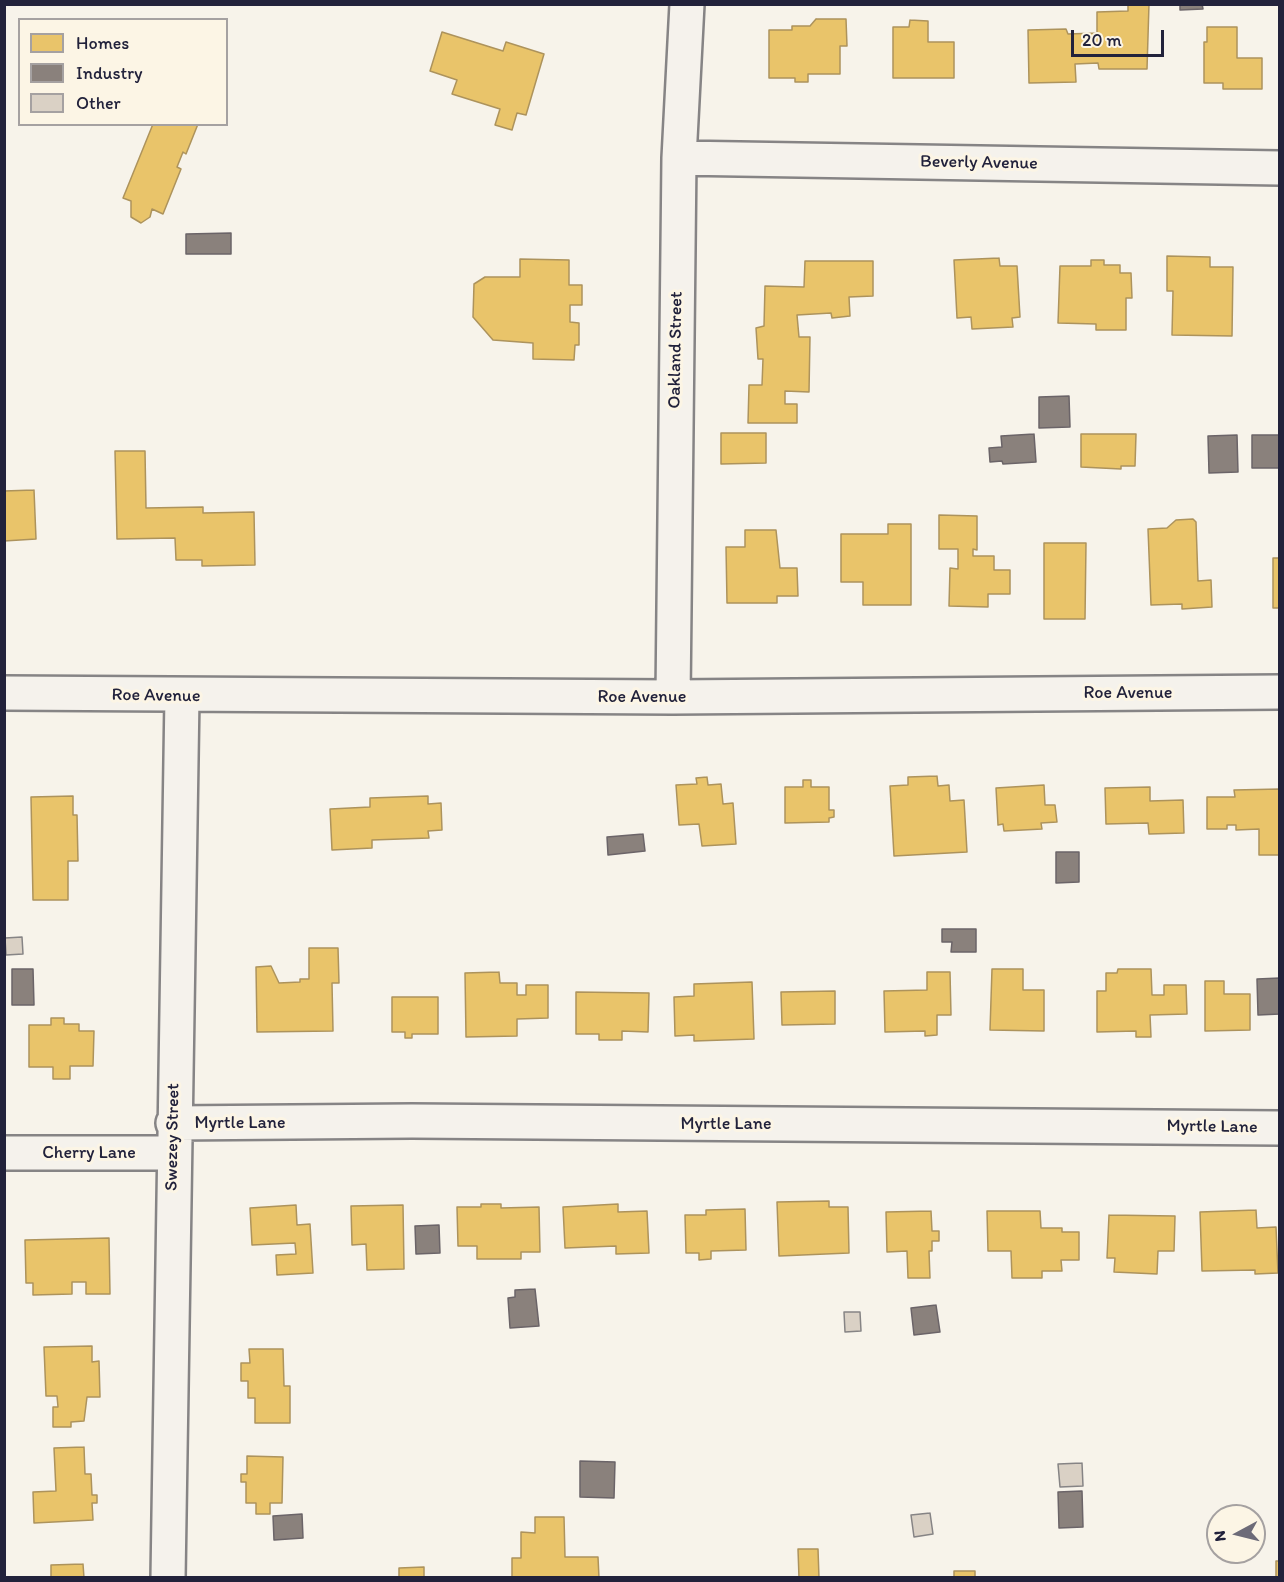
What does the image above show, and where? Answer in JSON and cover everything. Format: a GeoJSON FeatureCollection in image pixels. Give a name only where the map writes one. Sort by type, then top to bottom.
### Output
{"type":"FeatureCollection","features":[{"type":"Feature","properties":{"kind":"street","name":"Oakland Street"},"geometry":{"type":"LineString","coordinates":[[673,697],[679,158],[687,4]]}},
{"type":"Feature","properties":{"kind":"street","name":"Beverly Avenue"},"geometry":{"type":"LineString","coordinates":[[679,158],[1280,168]]}},
{"type":"Feature","properties":{"kind":"street","name":"Roe Avenue"},"geometry":{"type":"LineString","coordinates":[[4,693],[182,696],[673,697],[1280,692]]}},
{"type":"Feature","properties":{"kind":"street","name":"Swezey Street"},"geometry":{"type":"LineString","coordinates":[[168,1578],[173,1138],[182,696]]}},
{"type":"Feature","properties":{"kind":"street","name":"Myrtle Lane"},"geometry":{"type":"LineString","coordinates":[[173,1138],[423,1121],[1280,1128]]}},
{"type":"Feature","properties":{"kind":"street","name":"Cherry Lane"},"geometry":{"type":"LineString","coordinates":[[4,1153],[173,1138]]}},
{"type":"Feature","properties":{"kind":"building: Homes"},"geometry":{"type":"Polygon","coordinates":[[[1128,4],[1149,4],[1147,69],[1099,69],[1098,63],[1075,64],[1076,82],[1029,83],[1028,30],[1066,29],[1068,34],[1097,33],[1097,12],[1128,11],[1128,4]]]}},
{"type":"Feature","properties":{"kind":"building: Homes"},"geometry":{"type":"Polygon","coordinates":[[[816,19],[846,19],[847,46],[840,46],[840,74],[808,74],[808,82],[795,82],[795,78],[769,78],[769,30],[792,30],[792,26],[810,26],[816,19]]]}},
{"type":"Feature","properties":{"kind":"building: Homes"},"geometry":{"type":"Polygon","coordinates":[[[910,20],[928,21],[928,42],[954,42],[954,78],[893,78],[893,27],[909,27],[910,20]]]}},
{"type":"Feature","properties":{"kind":"building: Homes"},"geometry":{"type":"Polygon","coordinates":[[[1207,27],[1237,27],[1237,58],[1262,58],[1262,89],[1223,89],[1223,83],[1204,83],[1204,42],[1207,42],[1207,27]]]}},
{"type":"Feature","properties":{"kind":"building: Homes"},"geometry":{"type":"Polygon","coordinates":[[[442,32],[503,51],[506,42],[544,54],[526,115],[517,113],[512,130],[495,125],[500,109],[452,94],[457,80],[430,71],[442,32]]]}},
{"type":"Feature","properties":{"kind":"building: Homes"},"geometry":{"type":"Polygon","coordinates":[[[152,126],[197,126],[186,154],[183,152],[177,167],[181,169],[163,214],[152,209],[150,217],[141,223],[131,217],[131,201],[123,198],[152,126]]]}},
{"type":"Feature","properties":{"kind":"building: Homes"},"geometry":{"type":"Polygon","coordinates":[[[1167,256],[1210,257],[1210,267],[1233,267],[1232,336],[1172,335],[1173,291],[1167,291],[1167,256]]]}},
{"type":"Feature","properties":{"kind":"building: Homes"},"geometry":{"type":"Polygon","coordinates":[[[999,258],[1000,266],[1017,266],[1020,317],[1012,318],[1013,327],[972,329],[971,317],[957,318],[954,260],[999,258]]]}},
{"type":"Feature","properties":{"kind":"building: Homes"},"geometry":{"type":"Polygon","coordinates":[[[520,259],[569,260],[569,285],[582,285],[582,305],[570,305],[570,322],[579,323],[579,345],[575,345],[574,360],[533,359],[533,343],[493,340],[473,317],[474,284],[485,277],[520,277],[520,259]]]}},
{"type":"Feature","properties":{"kind":"building: Homes"},"geometry":{"type":"Polygon","coordinates":[[[1091,260],[1104,260],[1104,265],[1120,265],[1120,273],[1131,273],[1132,298],[1126,298],[1126,330],[1096,330],[1096,324],[1058,323],[1060,266],[1091,266],[1091,260]]]}},
{"type":"Feature","properties":{"kind":"building: Homes"},"geometry":{"type":"Polygon","coordinates":[[[805,261],[873,261],[873,296],[849,297],[850,316],[832,318],[831,313],[797,315],[799,337],[810,337],[809,392],[785,391],[785,404],[797,404],[797,423],[748,423],[749,385],[762,385],[763,359],[758,359],[756,328],[764,326],[765,286],[804,287],[805,261]]]}},
{"type":"Feature","properties":{"kind":"building: Homes"},"geometry":{"type":"Polygon","coordinates":[[[721,433],[766,433],[766,463],[721,464],[721,433]]]}},
{"type":"Feature","properties":{"kind":"building: Homes"},"geometry":{"type":"Polygon","coordinates":[[[1081,434],[1136,434],[1135,466],[1121,466],[1121,469],[1081,467],[1081,434]]]}},
{"type":"Feature","properties":{"kind":"building: Homes"},"geometry":{"type":"Polygon","coordinates":[[[115,451],[145,451],[146,508],[203,507],[203,513],[254,512],[255,565],[202,566],[202,560],[176,560],[175,538],[117,539],[115,451]]]}},
{"type":"Feature","properties":{"kind":"building: Homes"},"geometry":{"type":"Polygon","coordinates":[[[34,490],[36,539],[4,541],[4,491],[34,490]]]}},
{"type":"Feature","properties":{"kind":"building: Homes"},"geometry":{"type":"Polygon","coordinates":[[[939,515],[977,516],[977,550],[973,549],[973,556],[994,556],[994,570],[1010,570],[1010,594],[988,594],[988,607],[949,606],[950,568],[958,569],[958,549],[939,549],[939,515]]]}},
{"type":"Feature","properties":{"kind":"building: Homes"},"geometry":{"type":"Polygon","coordinates":[[[1193,519],[1196,522],[1198,581],[1211,580],[1212,607],[1182,609],[1182,604],[1151,605],[1148,529],[1167,528],[1176,520],[1193,519]]]}},
{"type":"Feature","properties":{"kind":"building: Homes"},"geometry":{"type":"Polygon","coordinates":[[[888,524],[911,524],[911,605],[863,605],[863,582],[841,582],[841,534],[888,534],[888,524]]]}},
{"type":"Feature","properties":{"kind":"building: Homes"},"geometry":{"type":"Polygon","coordinates":[[[745,530],[776,530],[780,568],[797,568],[798,596],[777,596],[777,603],[727,603],[726,547],[745,547],[745,530]]]}},
{"type":"Feature","properties":{"kind":"building: Homes"},"geometry":{"type":"Polygon","coordinates":[[[1044,543],[1086,543],[1085,619],[1044,619],[1044,543]]]}},
{"type":"Feature","properties":{"kind":"building: Homes"},"geometry":{"type":"Polygon","coordinates":[[[1273,558],[1280,558],[1280,608],[1273,608],[1273,558]]]}},
{"type":"Feature","properties":{"kind":"building: Homes"},"geometry":{"type":"Polygon","coordinates":[[[937,776],[938,786],[949,785],[950,801],[964,800],[967,852],[894,856],[890,786],[908,785],[908,777],[937,776]]]}},
{"type":"Feature","properties":{"kind":"building: Homes"},"geometry":{"type":"Polygon","coordinates":[[[707,777],[708,785],[721,784],[723,804],[733,803],[736,844],[702,846],[699,824],[679,825],[676,785],[697,784],[696,778],[707,777]]]}},
{"type":"Feature","properties":{"kind":"building: Homes"},"geometry":{"type":"Polygon","coordinates":[[[803,780],[811,780],[811,787],[829,787],[829,810],[834,810],[834,817],[829,818],[829,822],[785,823],[785,787],[803,787],[803,780]]]}},
{"type":"Feature","properties":{"kind":"building: Homes"},"geometry":{"type":"Polygon","coordinates":[[[1044,785],[1045,805],[1055,805],[1057,822],[1041,823],[1042,829],[1004,831],[1003,824],[998,825],[996,788],[1044,785]]]}},
{"type":"Feature","properties":{"kind":"building: Homes"},"geometry":{"type":"Polygon","coordinates":[[[1150,787],[1150,801],[1183,800],[1184,833],[1149,834],[1148,823],[1106,824],[1105,788],[1150,787]]]}},
{"type":"Feature","properties":{"kind":"building: Homes"},"geometry":{"type":"Polygon","coordinates":[[[1280,789],[1280,855],[1259,855],[1259,829],[1236,830],[1236,825],[1227,825],[1227,829],[1207,829],[1207,797],[1235,797],[1234,790],[1280,789]]]}},
{"type":"Feature","properties":{"kind":"building: Homes"},"geometry":{"type":"Polygon","coordinates":[[[73,796],[73,815],[77,815],[78,861],[68,861],[68,900],[33,900],[31,797],[73,796]]]}},
{"type":"Feature","properties":{"kind":"building: Homes"},"geometry":{"type":"Polygon","coordinates":[[[428,796],[428,804],[441,803],[442,830],[428,831],[429,838],[372,840],[372,848],[332,850],[330,809],[370,807],[370,798],[428,796]]]}},
{"type":"Feature","properties":{"kind":"building: Homes"},"geometry":{"type":"Polygon","coordinates":[[[309,948],[338,948],[339,983],[332,983],[333,1031],[257,1032],[256,967],[271,966],[279,983],[309,979],[309,948]]]}},
{"type":"Feature","properties":{"kind":"building: Homes"},"geometry":{"type":"Polygon","coordinates":[[[992,969],[1023,969],[1023,990],[1044,990],[1044,1031],[990,1030],[992,969]]]}},
{"type":"Feature","properties":{"kind":"building: Homes"},"geometry":{"type":"Polygon","coordinates":[[[1118,969],[1151,969],[1152,995],[1164,995],[1164,985],[1186,985],[1187,1014],[1150,1015],[1151,1037],[1136,1037],[1136,1031],[1097,1032],[1097,991],[1106,991],[1106,973],[1117,973],[1118,969]]]}},
{"type":"Feature","properties":{"kind":"building: Homes"},"geometry":{"type":"Polygon","coordinates":[[[499,972],[500,983],[517,983],[517,995],[526,995],[526,985],[548,985],[548,1018],[517,1019],[517,1036],[466,1037],[465,973],[499,972]]]}},
{"type":"Feature","properties":{"kind":"building: Homes"},"geometry":{"type":"Polygon","coordinates":[[[927,972],[950,972],[951,1015],[937,1015],[937,1035],[925,1036],[925,1031],[885,1032],[884,991],[927,990],[927,972]]]}},
{"type":"Feature","properties":{"kind":"building: Homes"},"geometry":{"type":"Polygon","coordinates":[[[1205,981],[1224,981],[1224,994],[1250,994],[1250,1030],[1205,1031],[1205,981]]]}},
{"type":"Feature","properties":{"kind":"building: Homes"},"geometry":{"type":"Polygon","coordinates":[[[752,982],[754,1039],[694,1041],[694,1035],[675,1036],[674,997],[694,996],[694,984],[752,982]]]}},
{"type":"Feature","properties":{"kind":"building: Homes"},"geometry":{"type":"Polygon","coordinates":[[[835,991],[835,1024],[782,1025],[781,992],[835,991]]]}},
{"type":"Feature","properties":{"kind":"building: Homes"},"geometry":{"type":"Polygon","coordinates":[[[576,992],[649,993],[648,1032],[622,1031],[622,1040],[599,1040],[599,1034],[576,1034],[576,992]]]}},
{"type":"Feature","properties":{"kind":"building: Homes"},"geometry":{"type":"Polygon","coordinates":[[[392,997],[438,997],[438,1034],[412,1034],[412,1038],[405,1038],[405,1032],[392,1032],[392,997]]]}},
{"type":"Feature","properties":{"kind":"building: Homes"},"geometry":{"type":"Polygon","coordinates":[[[51,1018],[64,1018],[64,1024],[79,1024],[79,1031],[94,1031],[93,1066],[70,1066],[70,1079],[53,1079],[53,1067],[29,1067],[29,1025],[51,1025],[51,1018]]]}},
{"type":"Feature","properties":{"kind":"building: Homes"},"geometry":{"type":"Polygon","coordinates":[[[829,1201],[829,1207],[848,1207],[849,1253],[779,1256],[777,1202],[829,1201]]]}},
{"type":"Feature","properties":{"kind":"building: Homes"},"geometry":{"type":"Polygon","coordinates":[[[481,1204],[501,1204],[501,1208],[539,1207],[540,1252],[521,1252],[521,1259],[477,1259],[477,1246],[458,1246],[457,1207],[481,1207],[481,1204]]]}},
{"type":"Feature","properties":{"kind":"building: Homes"},"geometry":{"type":"Polygon","coordinates":[[[618,1204],[618,1212],[647,1211],[649,1253],[616,1254],[616,1246],[565,1248],[563,1207],[618,1204]]]}},
{"type":"Feature","properties":{"kind":"building: Homes"},"geometry":{"type":"Polygon","coordinates":[[[296,1205],[297,1225],[310,1224],[313,1273],[277,1275],[276,1255],[296,1254],[295,1243],[252,1245],[250,1208],[296,1205]]]}},
{"type":"Feature","properties":{"kind":"building: Homes"},"geometry":{"type":"Polygon","coordinates":[[[403,1205],[404,1269],[367,1270],[366,1244],[352,1245],[351,1206],[403,1205]]]}},
{"type":"Feature","properties":{"kind":"building: Homes"},"geometry":{"type":"Polygon","coordinates":[[[745,1209],[746,1250],[711,1251],[711,1259],[699,1260],[699,1253],[686,1253],[685,1215],[706,1215],[706,1210],[745,1209]]]}},
{"type":"Feature","properties":{"kind":"building: Homes"},"geometry":{"type":"Polygon","coordinates":[[[1256,1210],[1257,1228],[1276,1227],[1278,1273],[1255,1274],[1255,1270],[1202,1271],[1200,1212],[1256,1210]]]}},
{"type":"Feature","properties":{"kind":"building: Homes"},"geometry":{"type":"Polygon","coordinates":[[[931,1211],[932,1231],[939,1231],[939,1241],[932,1241],[932,1251],[929,1251],[930,1278],[908,1278],[907,1251],[887,1252],[886,1212],[931,1211]]]}},
{"type":"Feature","properties":{"kind":"building: Homes"},"geometry":{"type":"Polygon","coordinates":[[[987,1211],[1040,1211],[1041,1228],[1062,1228],[1062,1232],[1079,1232],[1079,1260],[1061,1260],[1062,1271],[1042,1271],[1042,1278],[1012,1278],[1011,1251],[988,1251],[987,1211]]]}},
{"type":"Feature","properties":{"kind":"building: Homes"},"geometry":{"type":"Polygon","coordinates":[[[1109,1215],[1175,1216],[1174,1251],[1158,1251],[1157,1274],[1114,1272],[1115,1258],[1107,1258],[1109,1215]]]}},
{"type":"Feature","properties":{"kind":"building: Homes"},"geometry":{"type":"Polygon","coordinates":[[[109,1238],[110,1294],[86,1294],[86,1282],[72,1282],[72,1294],[33,1295],[33,1283],[26,1283],[25,1240],[109,1238]]]}},
{"type":"Feature","properties":{"kind":"building: Homes"},"geometry":{"type":"Polygon","coordinates":[[[92,1346],[92,1362],[99,1361],[100,1397],[87,1397],[84,1421],[71,1422],[71,1427],[53,1427],[53,1407],[58,1407],[57,1396],[46,1396],[44,1347],[92,1346]]]}},
{"type":"Feature","properties":{"kind":"building: Homes"},"geometry":{"type":"Polygon","coordinates":[[[249,1349],[283,1349],[284,1386],[290,1386],[290,1423],[255,1423],[255,1398],[248,1398],[248,1381],[241,1381],[241,1363],[250,1363],[249,1349]]]}},
{"type":"Feature","properties":{"kind":"building: Homes"},"geometry":{"type":"Polygon","coordinates":[[[84,1447],[85,1474],[91,1474],[92,1495],[97,1495],[97,1503],[92,1503],[93,1520],[34,1523],[33,1492],[56,1491],[54,1448],[84,1447]]]}},
{"type":"Feature","properties":{"kind":"building: Homes"},"geometry":{"type":"Polygon","coordinates":[[[247,1456],[283,1457],[282,1503],[270,1503],[270,1514],[256,1514],[256,1503],[246,1503],[246,1482],[241,1482],[241,1474],[247,1474],[247,1456]]]}},
{"type":"Feature","properties":{"kind":"building: Homes"},"geometry":{"type":"Polygon","coordinates":[[[535,1517],[564,1517],[565,1557],[598,1557],[599,1578],[512,1578],[512,1558],[521,1558],[521,1532],[535,1533],[535,1517]]]}},
{"type":"Feature","properties":{"kind":"building: Homes"},"geometry":{"type":"Polygon","coordinates":[[[798,1549],[818,1549],[819,1578],[799,1578],[798,1549]]]}},
{"type":"Feature","properties":{"kind":"building: Homes"},"geometry":{"type":"Polygon","coordinates":[[[1276,1561],[1280,1561],[1280,1578],[1276,1578],[1276,1561]]]}},
{"type":"Feature","properties":{"kind":"building: Homes"},"geometry":{"type":"Polygon","coordinates":[[[83,1564],[84,1578],[51,1578],[51,1565],[83,1564]]]}},
{"type":"Feature","properties":{"kind":"building: Homes"},"geometry":{"type":"Polygon","coordinates":[[[424,1567],[424,1578],[399,1578],[399,1568],[424,1567]]]}},
{"type":"Feature","properties":{"kind":"building: Homes"},"geometry":{"type":"Polygon","coordinates":[[[954,1571],[975,1571],[975,1578],[954,1578],[954,1571]]]}},
{"type":"Feature","properties":{"kind":"building: Industry"},"geometry":{"type":"Polygon","coordinates":[[[1180,4],[1202,4],[1203,9],[1180,10],[1180,4]]]}},
{"type":"Feature","properties":{"kind":"building: Industry"},"geometry":{"type":"Polygon","coordinates":[[[231,233],[231,254],[186,254],[186,234],[231,233]]]}},
{"type":"Feature","properties":{"kind":"building: Industry"},"geometry":{"type":"Polygon","coordinates":[[[1069,396],[1070,427],[1039,428],[1039,397],[1069,396]]]}},
{"type":"Feature","properties":{"kind":"building: Industry"},"geometry":{"type":"Polygon","coordinates":[[[1034,434],[1036,462],[1003,464],[1002,461],[990,462],[989,448],[1002,447],[1001,436],[1034,434]]]}},
{"type":"Feature","properties":{"kind":"building: Industry"},"geometry":{"type":"Polygon","coordinates":[[[1237,435],[1238,472],[1209,473],[1208,436],[1237,435]]]}},
{"type":"Feature","properties":{"kind":"building: Industry"},"geometry":{"type":"Polygon","coordinates":[[[1252,435],[1280,435],[1280,468],[1252,468],[1252,435]]]}},
{"type":"Feature","properties":{"kind":"building: Industry"},"geometry":{"type":"Polygon","coordinates":[[[643,834],[645,851],[608,855],[607,837],[643,834]]]}},
{"type":"Feature","properties":{"kind":"building: Industry"},"geometry":{"type":"Polygon","coordinates":[[[1056,852],[1079,852],[1079,882],[1056,883],[1056,852]]]}},
{"type":"Feature","properties":{"kind":"building: Industry"},"geometry":{"type":"Polygon","coordinates":[[[942,929],[976,929],[976,952],[951,952],[952,942],[942,942],[942,929]]]}},
{"type":"Feature","properties":{"kind":"building: Industry"},"geometry":{"type":"Polygon","coordinates":[[[12,969],[33,969],[34,1005],[12,1005],[12,969]]]}},
{"type":"Feature","properties":{"kind":"building: Industry"},"geometry":{"type":"Polygon","coordinates":[[[1280,978],[1280,1014],[1258,1015],[1257,979],[1280,978]]]}},
{"type":"Feature","properties":{"kind":"building: Industry"},"geometry":{"type":"Polygon","coordinates":[[[439,1225],[440,1253],[416,1254],[415,1226],[439,1225]]]}},
{"type":"Feature","properties":{"kind":"building: Industry"},"geometry":{"type":"Polygon","coordinates":[[[535,1289],[539,1326],[510,1328],[508,1298],[515,1297],[515,1290],[535,1289]]]}},
{"type":"Feature","properties":{"kind":"building: Industry"},"geometry":{"type":"Polygon","coordinates":[[[936,1305],[940,1332],[914,1335],[911,1308],[936,1305]]]}},
{"type":"Feature","properties":{"kind":"building: Industry"},"geometry":{"type":"Polygon","coordinates":[[[580,1461],[615,1462],[614,1498],[580,1497],[580,1461]]]}},
{"type":"Feature","properties":{"kind":"building: Industry"},"geometry":{"type":"Polygon","coordinates":[[[1082,1491],[1083,1527],[1059,1528],[1058,1492],[1082,1491]]]}},
{"type":"Feature","properties":{"kind":"building: Industry"},"geometry":{"type":"Polygon","coordinates":[[[302,1514],[303,1538],[274,1540],[273,1516],[302,1514]]]}},
{"type":"Feature","properties":{"kind":"building: Other"},"geometry":{"type":"Polygon","coordinates":[[[22,937],[23,954],[6,955],[5,938],[22,937]]]}},
{"type":"Feature","properties":{"kind":"building: Other"},"geometry":{"type":"Polygon","coordinates":[[[844,1312],[860,1312],[861,1331],[845,1332],[844,1312]]]}},
{"type":"Feature","properties":{"kind":"building: Other"},"geometry":{"type":"Polygon","coordinates":[[[1082,1463],[1083,1486],[1060,1487],[1058,1464],[1082,1463]]]}},
{"type":"Feature","properties":{"kind":"building: Other"},"geometry":{"type":"Polygon","coordinates":[[[930,1513],[933,1534],[914,1537],[911,1515],[930,1513]]]}}]}
